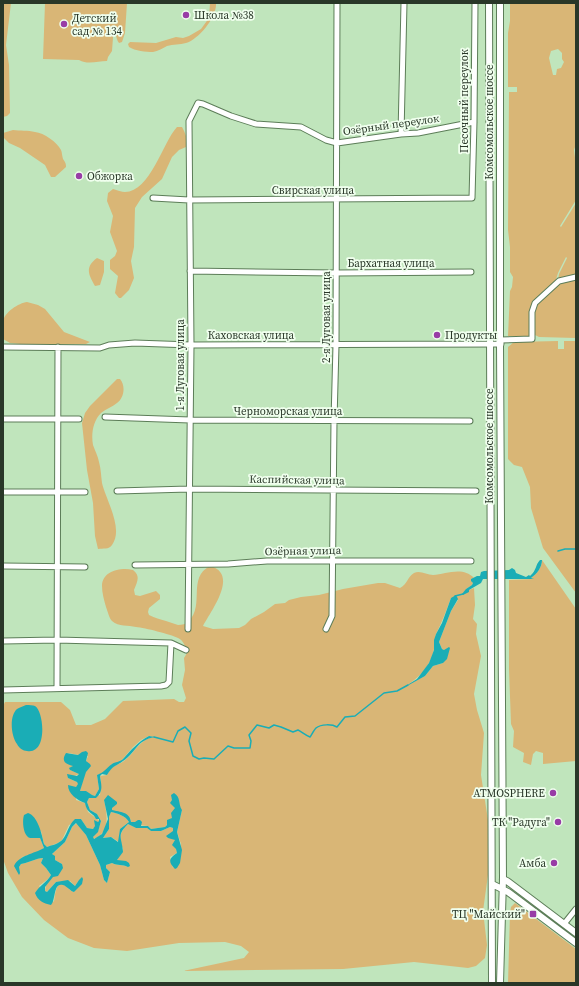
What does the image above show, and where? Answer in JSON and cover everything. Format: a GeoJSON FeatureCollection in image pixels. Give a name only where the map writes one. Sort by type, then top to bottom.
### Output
{"type":"FeatureCollection","features":[{"type":"Feature","properties":{"kind":"main road","name":"Комсомольское шоссе"},"geometry":{"type":"LineString","coordinates":[[488,3],[488,345],[492,982]]}},
{"type":"Feature","properties":{"kind":"main road","name":"Комсомольское шоссе"},"geometry":{"type":"LineString","coordinates":[[500,3],[503,879],[500,982]]}},
{"type":"Feature","properties":{"kind":"main road"},"geometry":{"type":"LineString","coordinates":[[492,884],[503,879],[507,881],[576,933]]}},
{"type":"Feature","properties":{"kind":"main road"},"geometry":{"type":"LineString","coordinates":[[492,884],[503,889],[576,943]]}},
{"type":"Feature","properties":{"kind":"main road"},"geometry":{"type":"LineString","coordinates":[[559,930],[564,924]]}},
{"type":"Feature","properties":{"kind":"main road"},"geometry":{"type":"LineString","coordinates":[[492,982],[500,982]]}},
{"type":"Feature","properties":{"kind":"street","name":"2-я Луговая улица"},"geometry":{"type":"LineString","coordinates":[[326,629],[332,616],[333,561],[336,345],[335,200],[337,143],[337,3]]}},
{"type":"Feature","properties":{"kind":"street"},"geometry":{"type":"LineString","coordinates":[[401,134],[404,3]]}},
{"type":"Feature","properties":{"kind":"street","name":"Песочный переулок"},"geometry":{"type":"LineString","coordinates":[[472,198],[475,3]]}},
{"type":"Feature","properties":{"kind":"street","name":"Озёрный переулок"},"geometry":{"type":"LineString","coordinates":[[198,103],[256,124],[301,127],[326,140],[337,143],[418,133],[474,122]]}},
{"type":"Feature","properties":{"kind":"street","name":"1-я Луговая улица"},"geometry":{"type":"LineString","coordinates":[[188,629],[190,564],[189,489],[191,345],[189,121],[198,103]]}},
{"type":"Feature","properties":{"kind":"street","name":"Свирская улица"},"geometry":{"type":"LineString","coordinates":[[153,198],[189,200],[472,198]]}},
{"type":"Feature","properties":{"kind":"street","name":"Бархатная улица"},"geometry":{"type":"LineString","coordinates":[[190,271],[336,273],[472,272]]}},
{"type":"Feature","properties":{"kind":"street","name":"Каховская улица"},"geometry":{"type":"LineString","coordinates":[[3,347],[100,348],[109,345],[136,343],[191,345],[488,345],[500,342],[532,339],[532,312],[535,303],[559,281],[576,277]]}},
{"type":"Feature","properties":{"kind":"street"},"geometry":{"type":"LineString","coordinates":[[57,688],[58,348]]}},
{"type":"Feature","properties":{"kind":"street","name":"Черноморская улица"},"geometry":{"type":"LineString","coordinates":[[105,417],[190,420],[470,421]]}},
{"type":"Feature","properties":{"kind":"street"},"geometry":{"type":"LineString","coordinates":[[3,419],[79,419]]}},
{"type":"Feature","properties":{"kind":"street","name":"Каспийская улица"},"geometry":{"type":"LineString","coordinates":[[117,491],[189,489],[473,491]]}},
{"type":"Feature","properties":{"kind":"street"},"geometry":{"type":"LineString","coordinates":[[3,492],[86,492]]}},
{"type":"Feature","properties":{"kind":"street","name":"Озёрная улица"},"geometry":{"type":"LineString","coordinates":[[135,565],[267,561],[471,561]]}},
{"type":"Feature","properties":{"kind":"street"},"geometry":{"type":"LineString","coordinates":[[3,566],[85,567]]}},
{"type":"Feature","properties":{"kind":"street"},"geometry":{"type":"LineString","coordinates":[[3,641],[57,640],[171,643],[186,650]]}},
{"type":"Feature","properties":{"kind":"street"},"geometry":{"type":"LineString","coordinates":[[3,690],[166,685],[169,682],[171,643]]}},
{"type":"Feature","properties":{"kind":"street"},"geometry":{"type":"LineString","coordinates":[[564,924],[576,910]]}},
{"type":"Feature","properties":{"kind":"shaded area"},"geometry":{"type":"Polygon","coordinates":[[[3,3],[11,3],[6,45],[9,65],[10,113],[3,117],[3,3]]]}},
{"type":"Feature","properties":{"kind":"shaded area"},"geometry":{"type":"Polygon","coordinates":[[[45,3],[127,3],[125,33],[122,42],[119,43],[118,41],[114,24],[112,51],[107,61],[89,63],[79,60],[43,59],[45,3]]]}},
{"type":"Feature","properties":{"kind":"shaded area"},"geometry":{"type":"Polygon","coordinates":[[[210,3],[216,3],[214,15],[206,27],[191,41],[184,44],[167,46],[153,52],[137,50],[129,47],[128,44],[130,42],[156,43],[176,37],[183,38],[189,36],[201,29],[209,18],[210,3]]]}},
{"type":"Feature","properties":{"kind":"shaded area"},"geometry":{"type":"Polygon","coordinates":[[[510,3],[576,3],[576,144],[574,150],[576,165],[576,200],[560,226],[561,227],[576,203],[576,275],[558,280],[559,274],[567,258],[566,257],[555,283],[534,303],[529,336],[508,336],[510,291],[513,277],[510,272],[508,230],[509,92],[517,92],[517,87],[508,87],[508,33],[510,3]],[[558,49],[551,51],[549,58],[553,75],[556,75],[557,69],[561,68],[564,62],[562,59],[562,53],[558,49]]]}},
{"type":"Feature","properties":{"kind":"shaded area"},"geometry":{"type":"Polygon","coordinates":[[[177,127],[182,127],[186,135],[188,145],[179,150],[172,157],[162,179],[142,197],[135,208],[134,247],[131,261],[134,278],[129,290],[121,298],[119,298],[115,293],[118,276],[110,269],[110,260],[115,256],[117,251],[110,232],[113,216],[107,201],[108,193],[113,189],[125,192],[134,190],[142,184],[149,175],[177,127]]]}},
{"type":"Feature","properties":{"kind":"shaded area"},"geometry":{"type":"Polygon","coordinates":[[[13,130],[30,131],[50,138],[61,150],[66,167],[55,177],[51,177],[45,165],[20,148],[9,143],[3,137],[3,133],[13,130]]]}},
{"type":"Feature","properties":{"kind":"shaded area"},"geometry":{"type":"Polygon","coordinates":[[[97,258],[104,261],[104,272],[100,285],[95,286],[89,274],[89,268],[93,261],[97,258]]]}},
{"type":"Feature","properties":{"kind":"shaded area"},"geometry":{"type":"Polygon","coordinates":[[[576,278],[576,338],[539,337],[533,334],[533,312],[535,304],[556,284],[576,278]]]}},
{"type":"Feature","properties":{"kind":"shaded area"},"geometry":{"type":"Polygon","coordinates":[[[27,302],[45,309],[64,332],[90,342],[86,344],[41,346],[10,343],[3,339],[4,318],[16,306],[27,302]]]}},
{"type":"Feature","properties":{"kind":"shaded area"},"geometry":{"type":"Polygon","coordinates":[[[558,341],[558,349],[564,349],[564,341],[576,341],[576,593],[543,548],[531,508],[530,487],[522,467],[514,465],[508,459],[508,347],[514,342],[558,341]]]}},
{"type":"Feature","properties":{"kind":"shaded area"},"geometry":{"type":"Polygon","coordinates":[[[117,379],[120,379],[122,382],[124,388],[123,395],[117,403],[98,416],[94,424],[92,436],[93,445],[99,460],[102,483],[113,514],[116,531],[111,547],[98,549],[95,536],[93,503],[87,470],[82,423],[85,413],[90,406],[117,379]]]}},
{"type":"Feature","properties":{"kind":"shaded area"},"geometry":{"type":"Polygon","coordinates":[[[542,560],[576,609],[576,761],[543,764],[543,753],[536,751],[533,754],[531,765],[523,762],[524,753],[513,747],[514,731],[511,724],[509,669],[509,580],[533,579],[531,578],[539,570],[542,560]]]}},
{"type":"Feature","properties":{"kind":"shaded area"},"geometry":{"type":"Polygon","coordinates":[[[210,566],[219,570],[223,577],[223,585],[220,594],[203,626],[213,629],[239,628],[275,604],[285,603],[289,600],[301,597],[319,595],[378,583],[385,583],[400,588],[412,574],[416,572],[433,575],[465,572],[474,578],[471,579],[473,583],[472,585],[466,589],[469,590],[474,588],[475,605],[473,619],[477,624],[476,634],[481,656],[474,694],[484,733],[481,775],[492,846],[483,911],[487,945],[485,958],[476,966],[468,968],[414,962],[343,969],[183,971],[244,958],[249,952],[241,946],[225,942],[179,943],[127,951],[94,948],[68,938],[44,920],[22,897],[8,873],[3,859],[3,706],[5,702],[61,702],[70,710],[76,725],[91,725],[105,719],[123,701],[174,699],[179,702],[184,702],[186,698],[182,685],[185,670],[184,658],[187,653],[183,642],[178,638],[164,633],[115,623],[111,620],[106,607],[102,586],[105,577],[113,571],[123,569],[133,570],[138,577],[134,590],[135,595],[140,596],[156,591],[160,595],[160,599],[149,608],[149,615],[176,625],[181,625],[188,622],[194,614],[196,607],[197,584],[203,571],[210,566]],[[451,598],[435,636],[434,649],[431,659],[421,674],[409,684],[425,676],[433,666],[443,663],[444,650],[439,642],[451,611],[458,600],[451,598]],[[149,736],[141,740],[133,747],[121,761],[112,764],[105,772],[97,775],[99,789],[95,796],[80,791],[88,756],[68,753],[77,766],[82,762],[84,764],[82,766],[72,767],[70,770],[80,774],[68,778],[79,784],[76,787],[76,800],[85,803],[88,812],[100,821],[93,829],[87,828],[81,819],[69,825],[62,840],[47,847],[44,844],[41,831],[29,838],[40,838],[44,848],[37,853],[22,857],[19,867],[21,864],[43,858],[41,863],[51,875],[39,886],[54,902],[57,888],[60,884],[63,884],[74,892],[79,880],[75,886],[70,881],[56,882],[47,892],[45,891],[46,885],[62,864],[55,860],[52,854],[65,842],[72,827],[77,823],[86,835],[100,865],[104,880],[107,883],[110,872],[106,868],[106,865],[112,863],[128,867],[117,860],[123,849],[120,838],[123,830],[128,824],[136,828],[147,828],[151,831],[161,831],[170,827],[173,828],[173,838],[175,840],[177,853],[170,857],[173,868],[181,844],[177,832],[182,810],[179,807],[179,799],[172,818],[165,827],[151,829],[148,826],[131,822],[130,818],[112,810],[112,807],[117,804],[104,800],[107,817],[105,828],[103,833],[93,839],[98,831],[101,821],[97,814],[90,810],[87,802],[89,798],[100,795],[100,776],[107,775],[113,767],[128,758],[144,741],[153,737],[149,736]]]}},
{"type":"Feature","properties":{"kind":"shaded area"},"geometry":{"type":"Polygon","coordinates":[[[111,812],[124,816],[129,822],[120,829],[119,842],[111,837],[103,838],[109,829],[109,817],[111,812]]]}},
{"type":"Feature","properties":{"kind":"shaded area"},"geometry":{"type":"Polygon","coordinates":[[[515,903],[576,949],[576,983],[508,983],[510,913],[511,907],[515,903]]]}},
{"type":"Feature","properties":{"kind":"water"},"geometry":{"type":"Polygon","coordinates":[[[540,560],[542,560],[542,563],[540,568],[531,578],[534,579],[483,579],[481,583],[469,590],[469,592],[463,595],[462,594],[472,585],[473,583],[471,579],[480,576],[481,572],[509,570],[512,568],[516,573],[526,577],[532,574],[540,560]]]}},
{"type":"Feature","properties":{"kind":"water"},"geometry":{"type":"Polygon","coordinates":[[[456,595],[458,599],[451,611],[439,642],[442,649],[444,650],[449,647],[450,648],[447,659],[443,663],[433,666],[425,676],[407,686],[417,679],[429,663],[434,650],[434,640],[436,634],[442,623],[451,598],[456,595]]]}},
{"type":"Feature","properties":{"kind":"water"},"geometry":{"type":"Polygon","coordinates":[[[26,705],[35,706],[38,710],[42,723],[42,732],[41,740],[38,746],[34,750],[26,751],[20,748],[13,736],[12,721],[14,712],[26,705]]]}},
{"type":"Feature","properties":{"kind":"water"},"geometry":{"type":"Polygon","coordinates":[[[149,736],[155,737],[140,744],[127,758],[113,768],[107,775],[102,774],[100,776],[101,787],[99,795],[96,798],[89,798],[87,802],[90,810],[97,814],[101,821],[98,832],[93,837],[94,839],[102,834],[108,819],[104,800],[108,795],[117,802],[112,810],[127,814],[131,822],[140,820],[142,822],[141,826],[148,826],[151,829],[165,827],[167,825],[167,820],[172,818],[171,813],[175,808],[170,803],[172,800],[171,795],[174,793],[178,796],[182,810],[177,832],[182,850],[180,863],[177,868],[175,869],[170,862],[171,858],[177,853],[176,849],[172,845],[175,840],[166,836],[173,831],[173,828],[170,827],[161,831],[151,831],[147,828],[136,828],[128,824],[121,834],[123,852],[117,860],[126,861],[130,866],[128,867],[112,863],[106,865],[106,868],[110,872],[107,883],[104,880],[100,865],[86,835],[76,823],[72,827],[65,842],[52,854],[55,856],[55,860],[62,864],[63,868],[58,876],[53,877],[45,887],[45,891],[47,892],[56,882],[68,880],[75,886],[82,877],[82,884],[74,892],[63,885],[58,886],[51,905],[41,901],[35,893],[51,875],[41,863],[43,858],[21,864],[19,867],[19,875],[14,866],[19,859],[44,848],[40,838],[30,838],[24,831],[24,815],[28,813],[37,822],[44,844],[47,847],[61,841],[75,819],[81,819],[87,828],[93,829],[95,826],[94,820],[98,822],[99,819],[96,819],[87,809],[85,803],[74,796],[68,788],[68,785],[76,787],[78,784],[77,782],[68,778],[67,774],[77,776],[79,774],[70,770],[69,768],[73,766],[65,762],[64,758],[66,753],[78,755],[86,751],[88,753],[86,761],[91,766],[86,772],[80,791],[86,791],[95,796],[99,789],[97,775],[112,764],[122,760],[145,738],[149,736]],[[111,812],[109,817],[109,829],[103,838],[111,837],[118,842],[120,829],[129,822],[124,816],[111,812]]]}},
{"type":"Feature","properties":{"kind":"waterway"},"geometry":{"type":"LineString","coordinates":[[558,551],[565,549],[576,549]]}},
{"type":"Feature","properties":{"kind":"waterway"},"geometry":{"type":"LineString","coordinates":[[455,596],[463,594]]}},
{"type":"Feature","properties":{"kind":"waterway"},"geometry":{"type":"LineString","coordinates":[[154,737],[173,742],[178,731],[185,727],[191,733],[189,741],[193,756],[199,759],[214,759],[228,746],[234,748],[250,748],[251,741],[249,735],[257,725],[269,728],[274,725],[293,732],[298,730],[310,737],[318,727],[326,725],[337,727],[345,717],[355,716],[384,693],[397,691],[408,685]]}},
{"type":"Feature","properties":{"kind":"place","name":"Школа №38"},"geometry":{"type":"Point","coordinates":[186,15]}},
{"type":"Feature","properties":{"kind":"place","name":"Детский сад № 134"},"geometry":{"type":"Point","coordinates":[64,24]}},
{"type":"Feature","properties":{"kind":"place","name":"Обжорка"},"geometry":{"type":"Point","coordinates":[79,176]}},
{"type":"Feature","properties":{"kind":"place","name":"Продукты"},"geometry":{"type":"Point","coordinates":[437,335]}},
{"type":"Feature","properties":{"kind":"place","name":"ATMOSPHERE"},"geometry":{"type":"Point","coordinates":[553,793]}},
{"type":"Feature","properties":{"kind":"place","name":"ТК \"Радуга\""},"geometry":{"type":"Point","coordinates":[558,822]}},
{"type":"Feature","properties":{"kind":"place","name":"Амба"},"geometry":{"type":"Point","coordinates":[554,863]}},
{"type":"Feature","properties":{"kind":"place","name":"ТЦ \"Майский\""},"geometry":{"type":"Point","coordinates":[533,914]}}]}
